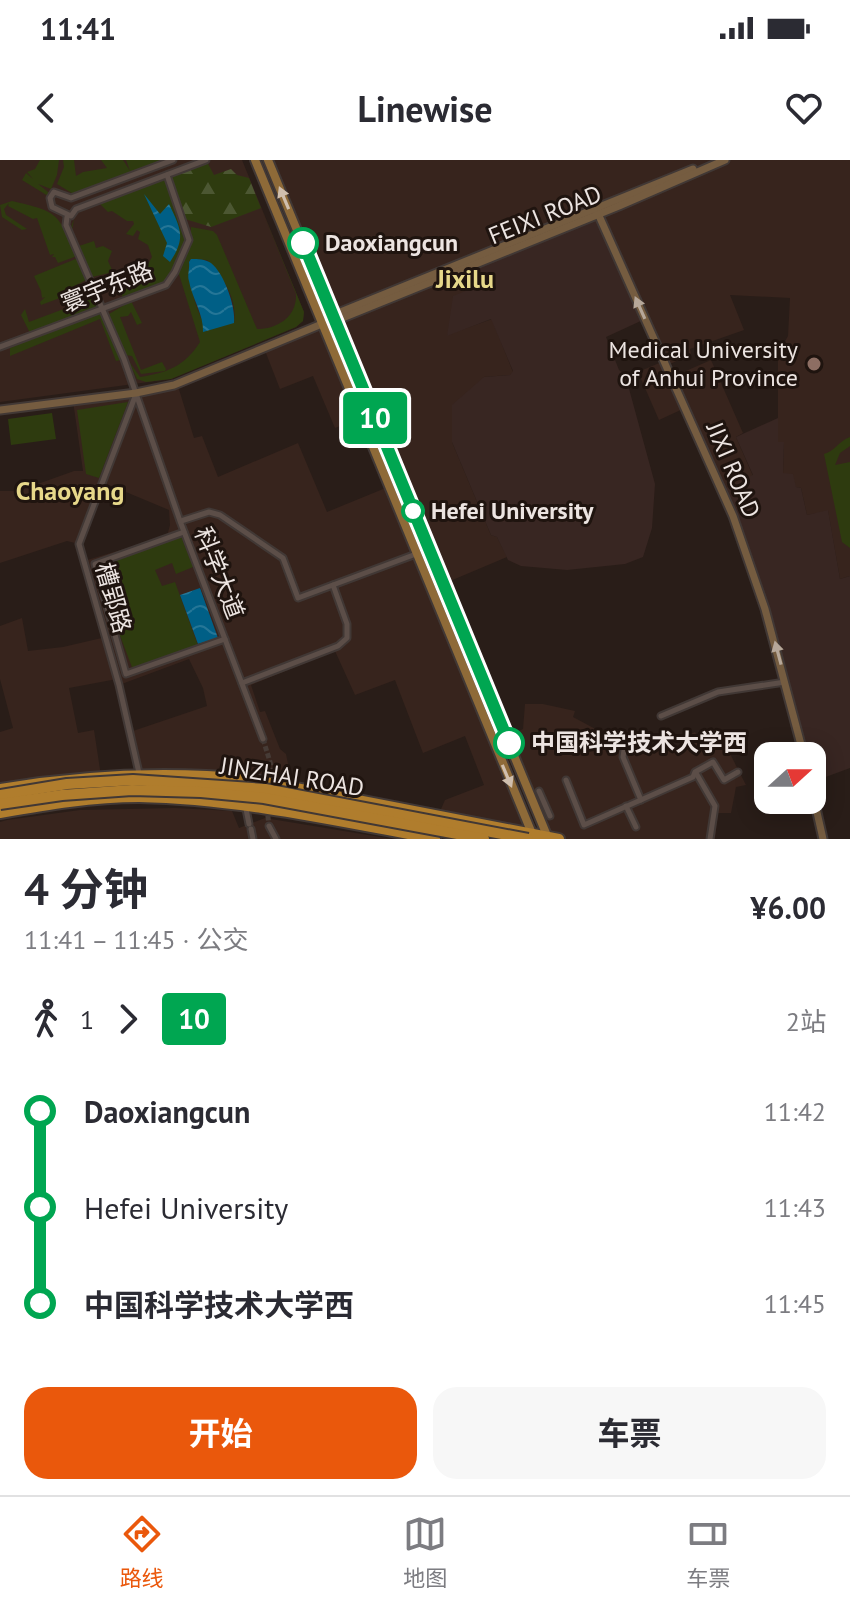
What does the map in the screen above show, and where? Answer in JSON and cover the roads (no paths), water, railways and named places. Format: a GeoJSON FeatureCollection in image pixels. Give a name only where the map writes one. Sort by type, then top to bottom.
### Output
{"type":"FeatureCollection","features":[{"type":"Feature","properties":{"kind":"highway"},"geometry":{"type":"LineString","coordinates":[[0,789],[64,778],[139,773],[249,779],[531,837],[552,838]]}},
{"type":"Feature","properties":{"kind":"highway","name":"JINZHAI ROAD"},"geometry":{"type":"LineString","coordinates":[[0,795],[67,784],[133,780],[265,789],[531,837]]}},
{"type":"Feature","properties":{"kind":"highway","name":"JINZHAI ROAD"},"geometry":{"type":"LineString","coordinates":[[0,804],[62,795],[132,790],[201,792],[264,798],[484,839]]}},
{"type":"Feature","properties":{"kind":"highway","name":"JINZHAI ROAD"},"geometry":{"type":"LineString","coordinates":[[0,813],[67,802],[137,797],[245,805],[435,839]]}},
{"type":"Feature","properties":{"kind":"main road"},"geometry":{"type":"LineString","coordinates":[[255,160],[531,837]]}},
{"type":"Feature","properties":{"kind":"main road"},"geometry":{"type":"LineString","coordinates":[[268,160],[552,838]]}},
{"type":"Feature","properties":{"kind":"main road","name":"FEIXI ROAD"},"geometry":{"type":"LineString","coordinates":[[597,212],[713,160]]}},
{"type":"Feature","properties":{"kind":"main road","name":"FEIXI ROAD"},"geometry":{"type":"LineString","coordinates":[[0,410],[136,393],[177,383],[725,160]]}},
{"type":"Feature","properties":{"kind":"main road","name":"JIXI ROAD"},"geometry":{"type":"LineString","coordinates":[[597,212],[733,516],[765,609],[801,742]]}},
{"type":"Feature","properties":{"kind":"main road"},"geometry":{"type":"LineString","coordinates":[[817,814],[823,839]]}},
{"type":"Feature","properties":{"kind":"street"},"geometry":{"type":"LineString","coordinates":[[67,217],[76,209],[206,160]]}},
{"type":"Feature","properties":{"kind":"street"},"geometry":{"type":"LineString","coordinates":[[165,162],[172,167],[167,175]]}},
{"type":"Feature","properties":{"kind":"street"},"geometry":{"type":"LineString","coordinates":[[165,162],[159,171],[167,175]]}},
{"type":"Feature","properties":{"kind":"street"},"geometry":{"type":"LineString","coordinates":[[76,209],[71,198],[165,162]]}},
{"type":"Feature","properties":{"kind":"street","name":"寰宇东路"},"geometry":{"type":"LineString","coordinates":[[0,347],[166,285],[188,244],[189,233],[167,175]]}},
{"type":"Feature","properties":{"kind":"street","name":"科学大道"},"geometry":{"type":"LineString","coordinates":[[71,198],[54,192],[50,198],[52,207],[67,217],[66,225],[136,393],[184,532],[263,739]]}},
{"type":"Feature","properties":{"kind":"street","name":"槽郢路"},"geometry":{"type":"LineString","coordinates":[[136,393],[79,544],[119,685],[139,773]]}},
{"type":"Feature","properties":{"kind":"street"},"geometry":{"type":"LineString","coordinates":[[180,521],[209,512],[220,515],[283,558],[298,598],[416,554]]}},
{"type":"Feature","properties":{"kind":"street"},"geometry":{"type":"LineString","coordinates":[[184,532],[95,564],[126,674],[225,639]]}},
{"type":"Feature","properties":{"kind":"street"},"geometry":{"type":"LineString","coordinates":[[241,683],[338,646],[347,638],[347,624],[333,585]]}},
{"type":"Feature","properties":{"kind":"street"},"geometry":{"type":"LineString","coordinates":[[661,716],[718,692],[786,682]]}},
{"type":"Feature","properties":{"kind":"street"},"geometry":{"type":"LineString","coordinates":[[640,747],[625,744],[623,757],[641,800]]}},
{"type":"Feature","properties":{"kind":"street"},"geometry":{"type":"LineString","coordinates":[[566,780],[584,825],[693,777],[695,772],[713,762],[724,780],[738,772]]}},
{"type":"Feature","properties":{"kind":"street"},"geometry":{"type":"LineString","coordinates":[[695,772],[715,806],[710,839]]}},
{"type":"Feature","properties":{"kind":"street"},"geometry":{"type":"LineString","coordinates":[[249,779],[245,805],[253,839]]}},
{"type":"Feature","properties":{"kind":"street"},"geometry":{"type":"LineString","coordinates":[[539,791],[550,816]]}},
{"type":"Feature","properties":{"kind":"street"},"geometry":{"type":"LineString","coordinates":[[626,806],[636,827]]}},
{"type":"Feature","properties":{"kind":"street"},"geometry":{"type":"LineString","coordinates":[[269,826],[276,839]]}},
{"type":"Feature","properties":{"kind":"water"},"geometry":{"type":"Polygon","coordinates":[[[144,194],[160,214],[169,204],[176,220],[180,240],[170,262],[163,256],[167,243],[144,194]]]}},
{"type":"Feature","properties":{"kind":"water"},"geometry":{"type":"Polygon","coordinates":[[[191,259],[209,262],[216,268],[231,300],[234,323],[203,332],[202,319],[188,279],[191,259]]]}},
{"type":"Feature","properties":{"kind":"water"},"geometry":{"type":"Polygon","coordinates":[[[200,588],[218,638],[198,644],[180,595],[200,588]]]}},
{"type":"Feature","properties":{"kind":"tunnel"},"geometry":{"type":"LineString","coordinates":[[263,739],[271,765],[271,782]]}},
{"type":"Feature","properties":{"kind":"tunnel"},"geometry":{"type":"LineString","coordinates":[[267,808],[269,826]]}},
{"type":"Feature","properties":{"kind":"place","name":"Daoxiangcun"},"geometry":{"type":"Point","coordinates":[303,243]}},
{"type":"Feature","properties":{"kind":"place","name":"Medical University of Anhui Province"},"geometry":{"type":"Point","coordinates":[814,364]}},
{"type":"Feature","properties":{"kind":"place","name":"Hefei University"},"geometry":{"type":"Point","coordinates":[413,511]}},
{"type":"Feature","properties":{"kind":"place","name":"中国科学技术大学西"},"geometry":{"type":"Point","coordinates":[509,743]}},
{"type":"Feature","properties":{"kind":"district","name":"Jixilu"},"geometry":{"type":"Point","coordinates":[465,279]}},
{"type":"Feature","properties":{"kind":"district","name":"Chaoyang"},"geometry":{"type":"Point","coordinates":[70,491]}}]}
